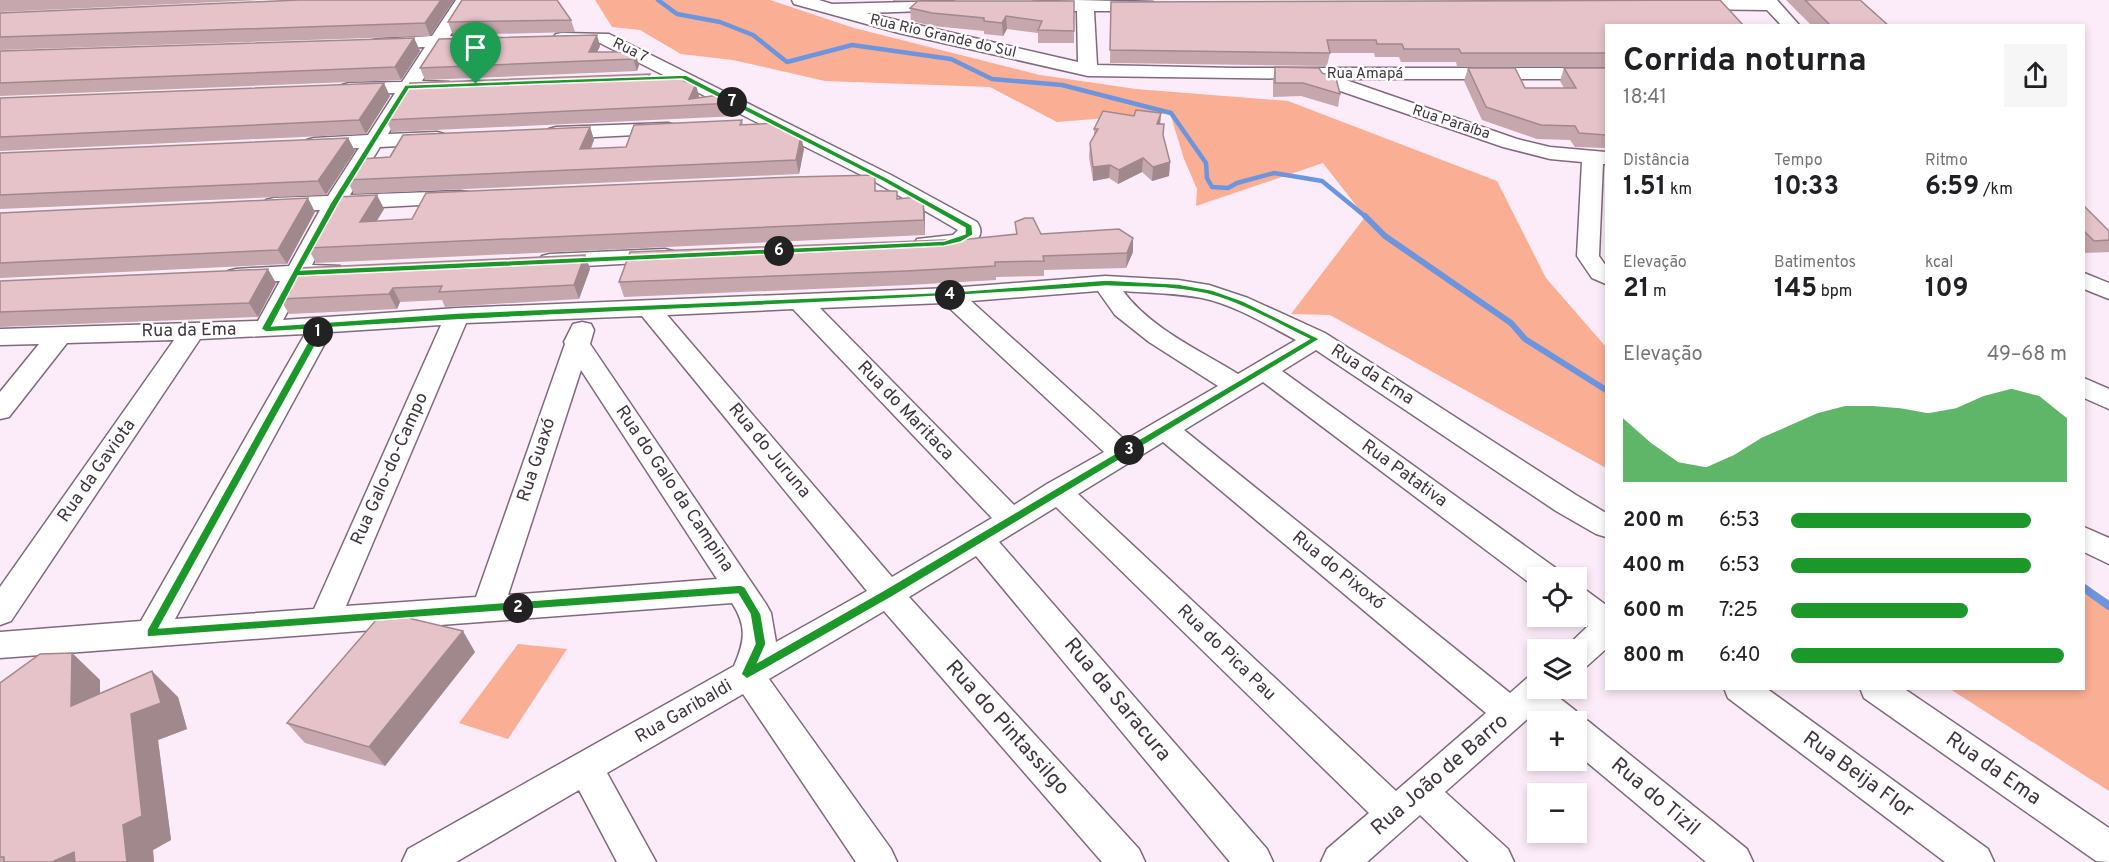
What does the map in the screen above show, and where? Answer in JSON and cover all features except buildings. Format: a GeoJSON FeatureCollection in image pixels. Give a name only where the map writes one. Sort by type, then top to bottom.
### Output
{"type":"FeatureCollection","features":[{"type":"Feature","properties":{"kind":"street"},"geometry":{"type":"LineString","coordinates":[[266,329],[335,202],[464,0]]}},
{"type":"Feature","properties":{"kind":"street","name":"Rua Rio Grande do Sul"},"geometry":{"type":"LineString","coordinates":[[800,0],[899,28],[1088,70]]}},
{"type":"Feature","properties":{"kind":"street"},"geometry":{"type":"LineString","coordinates":[[1677,5],[1770,2],[1790,24]]}},
{"type":"Feature","properties":{"kind":"street"},"geometry":{"type":"LineString","coordinates":[[1085,3],[1088,70]]}},
{"type":"Feature","properties":{"kind":"street"},"geometry":{"type":"LineString","coordinates":[[1016,6],[1085,3],[1168,6]]}},
{"type":"Feature","properties":{"kind":"street"},"geometry":{"type":"LineString","coordinates":[[829,9],[970,6]]}},
{"type":"Feature","properties":{"kind":"street","name":"Rua 7"},"geometry":{"type":"LineString","coordinates":[[545,39],[603,38],[884,179],[969,227],[969,235],[958,241],[909,245]]}},
{"type":"Feature","properties":{"kind":"street"},"geometry":{"type":"LineString","coordinates":[[367,44],[487,40]]}},
{"type":"Feature","properties":{"kind":"street","name":"Rua Amapá"},"geometry":{"type":"LineString","coordinates":[[1088,70],[1312,74],[1605,73]]}},
{"type":"Feature","properties":{"kind":"street","name":"Rua Paraíba"},"geometry":{"type":"LineString","coordinates":[[1312,74],[1402,108],[1510,143],[1550,153],[1600,158]]}},
{"type":"Feature","properties":{"kind":"street"},"geometry":{"type":"LineString","coordinates":[[637,78],[683,77]]}},
{"type":"Feature","properties":{"kind":"street"},"geometry":{"type":"LineString","coordinates":[[335,90],[465,85]]}},
{"type":"Feature","properties":{"kind":"street"},"geometry":{"type":"LineString","coordinates":[[739,126],[774,124]]}},
{"type":"Feature","properties":{"kind":"street"},"geometry":{"type":"LineString","coordinates":[[538,134],[692,128]]}},
{"type":"Feature","properties":{"kind":"street"},"geometry":{"type":"LineString","coordinates":[[291,145],[456,138]]}},
{"type":"Feature","properties":{"kind":"street"},"geometry":{"type":"LineString","coordinates":[[1600,158],[1588,256],[1605,276]]}},
{"type":"Feature","properties":{"kind":"street"},"geometry":{"type":"LineString","coordinates":[[837,181],[884,179]]}},
{"type":"Feature","properties":{"kind":"street"},"geometry":{"type":"LineString","coordinates":[[251,206],[478,196]]}},
{"type":"Feature","properties":{"kind":"street"},"geometry":{"type":"LineString","coordinates":[[531,262],[684,255]]}},
{"type":"Feature","properties":{"kind":"street"},"geometry":{"type":"LineString","coordinates":[[212,277],[354,270]]}},
{"type":"Feature","properties":{"kind":"street"},"geometry":{"type":"LineString","coordinates":[[2085,280],[2109,292]]}},
{"type":"Feature","properties":{"kind":"street"},"geometry":{"type":"LineString","coordinates":[[1106,283],[1124,310],[1158,336],[1236,385]]}},
{"type":"Feature","properties":{"kind":"street","name":"Rua da Ema"},"geometry":{"type":"LineString","coordinates":[[0,337],[266,329],[457,316],[950,295],[1106,283],[1178,287],[1209,292],[1240,303],[1316,339],[1566,503],[1605,525]]}},
{"type":"Feature","properties":{"kind":"street"},"geometry":{"type":"LineString","coordinates":[[950,295],[1122,453]]}},
{"type":"Feature","properties":{"kind":"street","name":"Rua do Maritaca"},"geometry":{"type":"LineString","coordinates":[[799,301],[1011,520]]}},
{"type":"Feature","properties":{"kind":"street","name":"Rua do Juruna"},"geometry":{"type":"LineString","coordinates":[[649,309],[888,594]]}},
{"type":"Feature","properties":{"kind":"street","name":"Rua Guaxó"},"geometry":{"type":"LineString","coordinates":[[488,610],[576,342],[590,312]]}},
{"type":"Feature","properties":{"kind":"street","name":"Rua Galo-do-Campo"},"geometry":{"type":"LineString","coordinates":[[324,622],[457,316]]}},
{"type":"Feature","properties":{"kind":"street"},"geometry":{"type":"LineString","coordinates":[[151,633],[322,326]]}},
{"type":"Feature","properties":{"kind":"street","name":"Rua da Gaviota"},"geometry":{"type":"LineString","coordinates":[[0,612],[194,330]]}},
{"type":"Feature","properties":{"kind":"street"},"geometry":{"type":"LineString","coordinates":[[0,410],[60,334]]}},
{"type":"Feature","properties":{"kind":"street","name":"Rua Garibaldi"},"geometry":{"type":"LineString","coordinates":[[422,862],[888,594],[1316,339]]}},
{"type":"Feature","properties":{"kind":"street","name":"Rua do Galo da Campina"},"geometry":{"type":"LineString","coordinates":[[576,342],[755,614],[760,644],[747,674]]}},
{"type":"Feature","properties":{"kind":"street","name":"Rua Patativa"},"geometry":{"type":"LineString","coordinates":[[1263,370],[1531,567]]}},
{"type":"Feature","properties":{"kind":"street"},"geometry":{"type":"LineString","coordinates":[[2085,388],[2109,400]]}},
{"type":"Feature","properties":{"kind":"street","name":"Rua do Pixoxó"},"geometry":{"type":"LineString","coordinates":[[1165,429],[1527,699]]}},
{"type":"Feature","properties":{"kind":"street","name":"Rua do Pica Pau"},"geometry":{"type":"LineString","coordinates":[[1057,492],[1408,804],[1495,862]]}},
{"type":"Feature","properties":{"kind":"street","name":"Rua da Saracura"},"geometry":{"type":"LineString","coordinates":[[979,539],[1254,862]]}},
{"type":"Feature","properties":{"kind":"street"},"geometry":{"type":"LineString","coordinates":[[2085,539],[2109,552]]}},
{"type":"Feature","properties":{"kind":"street"},"geometry":{"type":"LineString","coordinates":[[0,645],[741,590]]}},
{"type":"Feature","properties":{"kind":"street","name":"Rua do Pintassilgo"},"geometry":{"type":"LineString","coordinates":[[888,594],[1126,862]]}},
{"type":"Feature","properties":{"kind":"street"},"geometry":{"type":"LineString","coordinates":[[1587,608],[1605,621]]}},
{"type":"Feature","properties":{"kind":"street"},"geometry":{"type":"LineString","coordinates":[[1587,646],[1605,631]]}},
{"type":"Feature","properties":{"kind":"street"},"geometry":{"type":"LineString","coordinates":[[747,674],[878,862]]}},
{"type":"Feature","properties":{"kind":"street","name":"Rua Beija Flor"},"geometry":{"type":"LineString","coordinates":[[1743,690],[1975,862]]}},
{"type":"Feature","properties":{"kind":"street","name":"Rua da Ema"},"geometry":{"type":"LineString","coordinates":[[1879,690],[2109,849]]}},
{"type":"Feature","properties":{"kind":"street"},"geometry":{"type":"LineString","coordinates":[[1527,699],[1546,711]]}},
{"type":"Feature","properties":{"kind":"street","name":"Rua João de Barro"},"geometry":{"type":"LineString","coordinates":[[1340,862],[1527,699]]}},
{"type":"Feature","properties":{"kind":"street","name":"Rua do Tizil"},"geometry":{"type":"LineString","coordinates":[[1587,741],[1734,862]]}},
{"type":"Feature","properties":{"kind":"street"},"geometry":{"type":"LineString","coordinates":[[586,769],[637,862]]}},
{"type":"Feature","properties":{"kind":"shaded area"},"geometry":{"type":"Polygon","coordinates":[[[595,0],[770,0],[854,28],[1040,75],[1136,89],[1288,101],[1497,181],[1546,278],[1605,346],[1605,467],[1330,315],[1291,314],[1365,217],[1323,163],[1196,206],[1197,189],[1184,159],[1170,113],[1057,122],[990,87],[825,81],[733,60],[681,54],[640,30],[612,27],[595,0]]]}},
{"type":"Feature","properties":{"kind":"shaded area"},"geometry":{"type":"Polygon","coordinates":[[[2085,585],[2109,600],[2109,791],[1952,690],[2085,690],[2085,585]]]}},
{"type":"Feature","properties":{"kind":"shaded area"},"geometry":{"type":"Polygon","coordinates":[[[518,644],[567,649],[508,739],[459,723],[518,644]]]}},
{"type":"Feature","properties":{"kind":"waterway"},"geometry":{"type":"LineString","coordinates":[[658,0],[677,14],[720,22],[753,35],[787,62],[852,45],[951,59],[992,79],[1062,85],[1171,113],[1206,163],[1207,178],[1212,187],[1228,188],[1237,183],[1274,173],[1322,181],[1366,217]]}},
{"type":"Feature","properties":{"kind":"waterway"},"geometry":{"type":"LineString","coordinates":[[1366,217],[1385,236],[1511,323],[1525,339],[1605,389]]}},
{"type":"Feature","properties":{"kind":"waterway"},"geometry":{"type":"LineString","coordinates":[[2085,589],[2109,606]]}},
{"type":"Feature","properties":{"kind":"route"},"geometry":{"type":"LineString","coordinates":[[476,84],[407,87],[335,202],[295,273],[266,329],[322,326],[151,633],[741,590],[755,614],[760,644],[747,674],[888,594],[1316,339],[1240,303],[1209,292],[1178,287],[1106,283],[950,295],[457,316],[266,329],[295,273],[944,243],[958,241],[969,235],[969,227],[884,179],[683,77],[476,84]]}}]}
